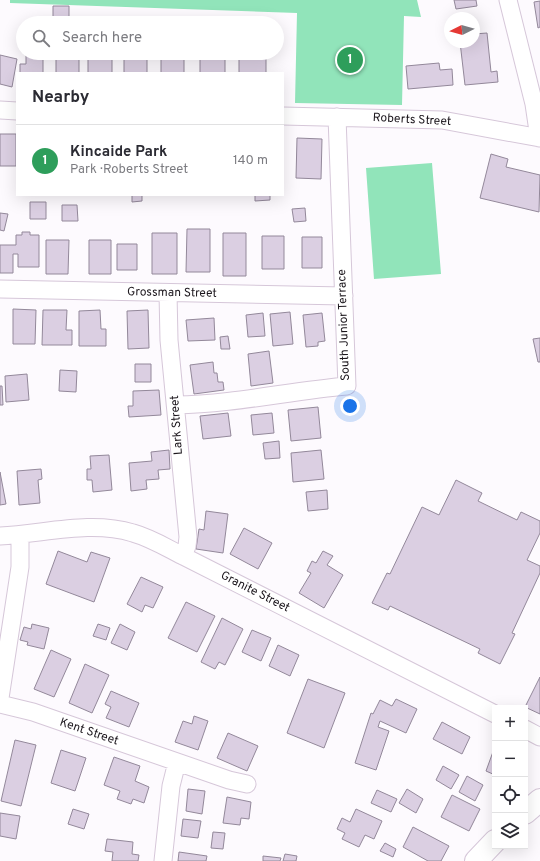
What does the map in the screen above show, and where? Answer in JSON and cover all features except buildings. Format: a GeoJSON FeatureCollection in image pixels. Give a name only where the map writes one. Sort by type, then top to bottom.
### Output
{"type":"FeatureCollection","features":[{"type":"Feature","properties":{"kind":"main road"},"geometry":{"type":"LineString","coordinates":[[528,810],[540,800]]}},
{"type":"Feature","properties":{"kind":"main road"},"geometry":{"type":"LineString","coordinates":[[476,861],[492,844]]}},
{"type":"Feature","properties":{"kind":"street"},"geometry":{"type":"LineString","coordinates":[[508,0],[534,104],[539,138]]}},
{"type":"Feature","properties":{"kind":"street"},"geometry":{"type":"LineString","coordinates":[[0,110],[16,111]]}},
{"type":"Feature","properties":{"kind":"street","name":"Roberts Street"},"geometry":{"type":"LineString","coordinates":[[284,116],[442,120],[539,138]]}},
{"type":"Feature","properties":{"kind":"street","name":"South Junior Terrace"},"geometry":{"type":"LineString","coordinates":[[176,405],[243,400],[347,386],[337,117]]}},
{"type":"Feature","properties":{"kind":"street","name":"Grossman Street"},"geometry":{"type":"LineString","coordinates":[[0,289],[168,294],[344,296]]}},
{"type":"Feature","properties":{"kind":"street","name":"Lark Street"},"geometry":{"type":"LineString","coordinates":[[168,294],[169,332],[179,456],[188,537],[187,546],[183,556]]}},
{"type":"Feature","properties":{"kind":"street","name":"Granite Street"},"geometry":{"type":"LineString","coordinates":[[0,536],[20,535],[70,528],[110,528],[144,537],[492,712]]}},
{"type":"Feature","properties":{"kind":"street"},"geometry":{"type":"LineString","coordinates":[[0,698],[20,567],[20,535]]}},
{"type":"Feature","properties":{"kind":"street","name":"Kent Street"},"geometry":{"type":"LineString","coordinates":[[0,704],[28,710],[229,780],[247,784]]}},
{"type":"Feature","properties":{"kind":"street"},"geometry":{"type":"LineString","coordinates":[[528,731],[540,737]]}},
{"type":"Feature","properties":{"kind":"street"},"geometry":{"type":"LineString","coordinates":[[163,861],[171,786],[177,762]]}},
{"type":"Feature","properties":{"kind":"green space"},"geometry":{"type":"Polygon","coordinates":[[[10,0],[417,0],[421,17],[404,16],[402,105],[295,103],[297,13],[10,3],[10,0]]]}},
{"type":"Feature","properties":{"kind":"green space"},"geometry":{"type":"Polygon","coordinates":[[[432,163],[441,274],[374,279],[366,168],[432,163]]]}},
{"type":"Feature","properties":{"kind":"place","name":"Kincaide Park"},"geometry":{"type":"Point","coordinates":[350,60]}}]}
